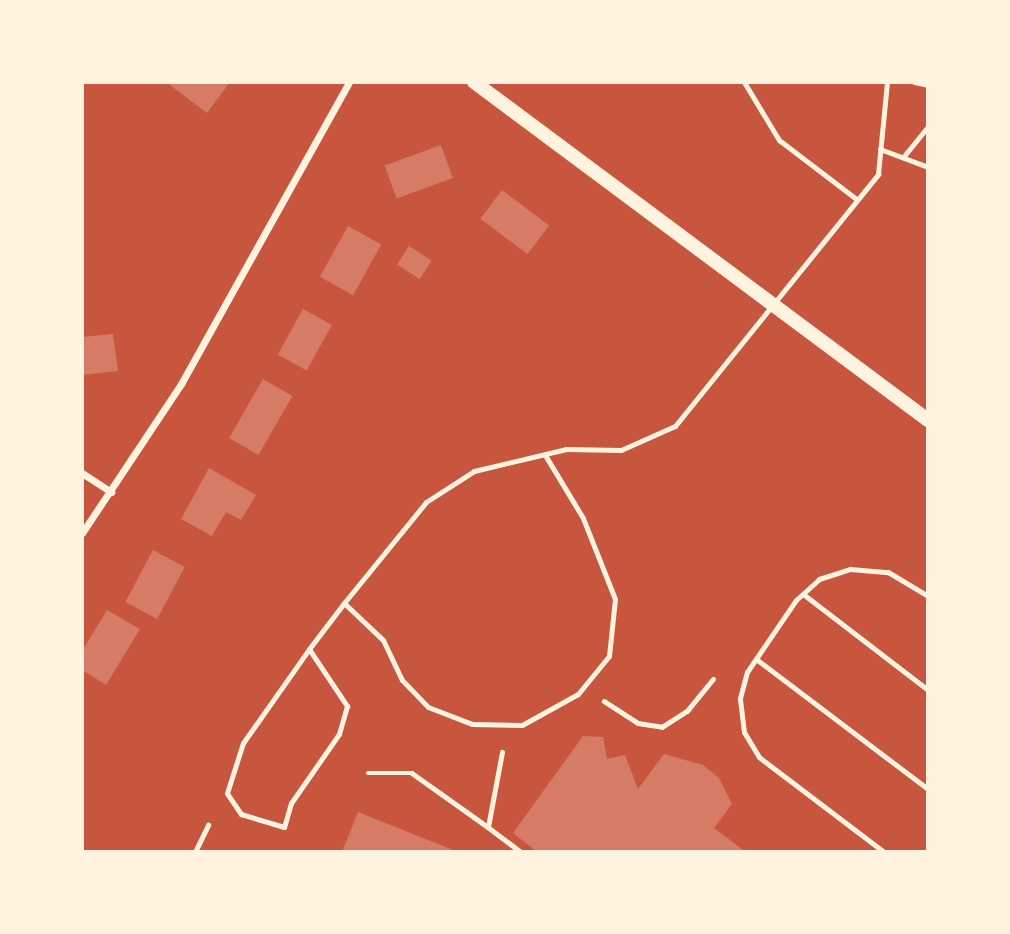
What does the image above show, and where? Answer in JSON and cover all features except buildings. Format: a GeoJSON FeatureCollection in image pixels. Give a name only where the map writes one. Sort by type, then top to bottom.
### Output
{"type":"FeatureCollection","features":[{"type":"Feature","properties":{"kind":"main road"},"geometry":{"type":"LineString","coordinates":[[474,82],[928,420]]}},
{"type":"Feature","properties":{"kind":"street"},"geometry":{"type":"LineString","coordinates":[[82,533],[181,384],[349,82]]}},
{"type":"Feature","properties":{"kind":"street"},"geometry":{"type":"LineString","coordinates":[[82,473],[111,492]]}},
{"type":"Feature","properties":{"kind":"lane"},"geometry":{"type":"LineString","coordinates":[[744,82],[779,140],[855,198]]}},
{"type":"Feature","properties":{"kind":"lane"},"geometry":{"type":"LineString","coordinates":[[309,649],[347,706],[339,734],[291,803],[284,827],[241,814],[227,793],[243,743],[309,649],[344,603],[426,502],[474,471],[545,455],[621,450],[676,426],[855,198],[878,174],[887,82]]}},
{"type":"Feature","properties":{"kind":"lane"},"geometry":{"type":"LineString","coordinates":[[914,82],[928,85]]}},
{"type":"Feature","properties":{"kind":"lane"},"geometry":{"type":"LineString","coordinates":[[904,156],[928,126]]}},
{"type":"Feature","properties":{"kind":"lane"},"geometry":{"type":"LineString","coordinates":[[880,149],[928,167]]}},
{"type":"Feature","properties":{"kind":"lane"},"geometry":{"type":"LineString","coordinates":[[344,603],[383,640],[402,680],[428,707],[472,724],[522,725],[579,694],[609,656],[615,599],[583,518],[545,455]]}},
{"type":"Feature","properties":{"kind":"lane"},"geometry":{"type":"LineString","coordinates":[[884,852],[759,757],[744,732],[740,698],[756,659],[803,594],[819,579],[850,569],[888,572],[928,596]]}},
{"type":"Feature","properties":{"kind":"lane"},"geometry":{"type":"LineString","coordinates":[[803,594],[928,690]]}},
{"type":"Feature","properties":{"kind":"lane"},"geometry":{"type":"LineString","coordinates":[[756,659],[928,789]]}},
{"type":"Feature","properties":{"kind":"path"},"geometry":{"type":"LineString","coordinates":[[604,701],[638,723],[662,727],[687,711],[713,679]]}},
{"type":"Feature","properties":{"kind":"path"},"geometry":{"type":"LineString","coordinates":[[488,827],[502,752]]}},
{"type":"Feature","properties":{"kind":"path"},"geometry":{"type":"LineString","coordinates":[[368,773],[412,773],[521,852]]}},
{"type":"Feature","properties":{"kind":"path"},"geometry":{"type":"LineString","coordinates":[[195,852],[208,825]]}}]}
